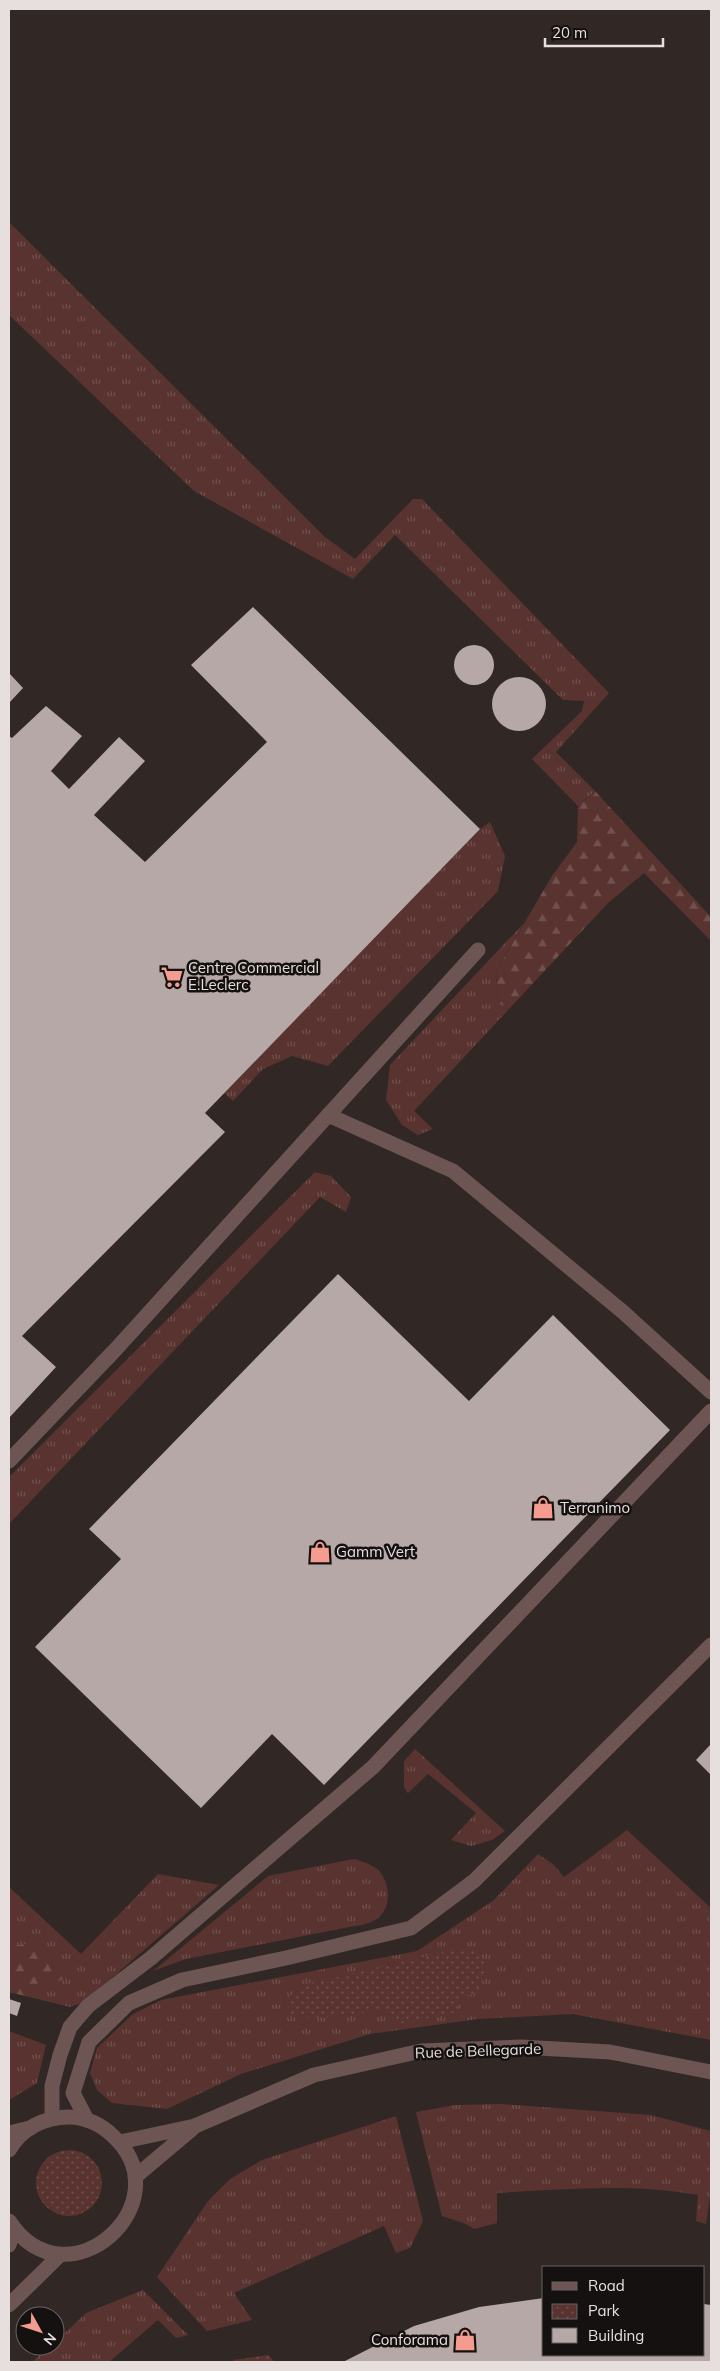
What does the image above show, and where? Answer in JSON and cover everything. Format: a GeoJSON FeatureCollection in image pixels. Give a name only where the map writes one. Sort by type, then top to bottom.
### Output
{"type":"FeatureCollection","features":[{"type":"Feature","properties":{"kind":"street"},"geometry":{"type":"LineString","coordinates":[[9,1461],[116,1348],[478,950]]}},
{"type":"Feature","properties":{"kind":"street"},"geometry":{"type":"LineString","coordinates":[[328,1114],[453,1171],[623,1312],[711,1392]]}},
{"type":"Feature","properties":{"kind":"street"},"geometry":{"type":"LineString","coordinates":[[52,2118],[52,2086],[60,2055],[70,2027],[88,2006],[151,1958],[373,1768],[711,1411]]}},
{"type":"Feature","properties":{"kind":"street"},"geometry":{"type":"LineString","coordinates":[[88,2120],[73,2093],[89,2042],[129,2003],[182,1980],[286,1958],[411,1928],[474,1881],[711,1645]]}},
{"type":"Feature","properties":{"kind":"street","name":"Rue de Bellegarde"},"geometry":{"type":"LineString","coordinates":[[120,2142],[195,2126],[314,2074],[421,2051],[521,2047],[610,2052],[711,2072]]}},
{"type":"Feature","properties":{"kind":"street"},"geometry":{"type":"LineString","coordinates":[[9,2133],[30,2128],[52,2118],[70,2117],[88,2120],[105,2128],[120,2142],[130,2158],[135,2177],[132,2204],[127,2216],[116,2233],[100,2245],[81,2252],[61,2254],[43,2250],[27,2242],[12,2225]]}},
{"type":"Feature","properties":{"kind":"street","name":"Rue de Bellegarde"},"geometry":{"type":"LineString","coordinates":[[135,2177],[195,2126]]}},
{"type":"Feature","properties":{"kind":"street"},"geometry":{"type":"LineString","coordinates":[[9,2150],[14,2142],[30,2128]]}},
{"type":"Feature","properties":{"kind":"street"},"geometry":{"type":"LineString","coordinates":[[9,2245],[12,2225]]}},
{"type":"Feature","properties":{"kind":"street"},"geometry":{"type":"LineString","coordinates":[[9,2305],[61,2254]]}},
{"type":"Feature","properties":{"kind":"green space"},"geometry":{"type":"Polygon","coordinates":[[[9,222],[325,537],[355,559],[413,499],[422,499],[609,693],[556,752],[595,791],[578,806],[532,759],[582,711],[584,701],[563,700],[395,535],[353,579],[194,491],[9,315],[9,222]]]}},
{"type":"Feature","properties":{"kind":"green space"},"geometry":{"type":"Polygon","coordinates":[[[595,791],[711,917],[711,941],[644,873],[608,903],[509,1009],[498,1003],[496,971],[552,876],[577,842],[578,806],[595,791]]]}},
{"type":"Feature","properties":{"kind":"green space"},"geometry":{"type":"Polygon","coordinates":[[[490,822],[505,856],[498,891],[328,1066],[292,1056],[263,1069],[233,1101],[224,1093],[480,829],[490,822]]]}},
{"type":"Feature","properties":{"kind":"green space"},"geometry":{"type":"Polygon","coordinates":[[[524,923],[496,971],[498,1003],[509,1009],[414,1111],[433,1129],[418,1135],[402,1125],[386,1100],[390,1065],[524,923]]]}},
{"type":"Feature","properties":{"kind":"green space"},"geometry":{"type":"Polygon","coordinates":[[[315,1172],[331,1176],[351,1197],[346,1212],[320,1197],[9,1524],[9,1477],[315,1172]]]}},
{"type":"Feature","properties":{"kind":"green space"},"geometry":{"type":"Polygon","coordinates":[[[415,1749],[505,1831],[492,1840],[471,1846],[451,1840],[476,1813],[428,1774],[408,1793],[404,1788],[404,1761],[415,1749]]]}},
{"type":"Feature","properties":{"kind":"green space"},"geometry":{"type":"Polygon","coordinates":[[[627,1830],[711,1908],[711,2040],[573,2014],[478,2019],[370,2034],[241,2074],[167,2109],[112,2103],[97,2090],[90,2073],[97,2048],[133,2014],[161,2000],[417,1951],[494,1900],[538,1854],[553,1864],[564,1877],[627,1830]]]}},
{"type":"Feature","properties":{"kind":"green space"},"geometry":{"type":"Polygon","coordinates":[[[354,1859],[367,1863],[383,1876],[388,1895],[386,1908],[378,1918],[362,1925],[186,1959],[153,1971],[268,1876],[354,1859]]]}},
{"type":"Feature","properties":{"kind":"green space"},"geometry":{"type":"Polygon","coordinates":[[[158,1874],[219,1885],[84,2002],[70,2007],[9,1992],[9,1887],[81,1954],[158,1874]]]}},
{"type":"Feature","properties":{"kind":"green space"},"geometry":{"type":"Polygon","coordinates":[[[25,1944],[63,1965],[68,1975],[35,1998],[9,1992],[9,1947],[25,1944]]]}},
{"type":"Feature","properties":{"kind":"green space"},"geometry":{"type":"Polygon","coordinates":[[[462,1948],[473,1949],[487,1965],[479,1993],[460,1997],[457,2012],[398,2024],[383,2009],[324,2017],[301,2016],[289,2013],[288,1998],[302,1985],[462,1948]]]}},
{"type":"Feature","properties":{"kind":"green space"},"geometry":{"type":"Polygon","coordinates":[[[9,2031],[46,2045],[37,2083],[9,2100],[9,2031]]]}},
{"type":"Feature","properties":{"kind":"green space"},"geometry":{"type":"Polygon","coordinates":[[[500,2104],[651,2115],[711,2131],[711,2191],[706,2224],[696,2221],[698,2195],[673,2191],[623,2188],[497,2193],[497,2223],[474,2229],[466,2224],[442,2216],[416,2112],[455,2105],[500,2104]]]}},
{"type":"Feature","properties":{"kind":"green space"},"geometry":{"type":"Polygon","coordinates":[[[396,2116],[423,2221],[410,2248],[396,2253],[384,2226],[234,2293],[252,2320],[207,2331],[157,2277],[208,2201],[230,2179],[262,2160],[396,2116]]]}},
{"type":"Feature","properties":{"kind":"green space"},"geometry":{"type":"Polygon","coordinates":[[[69,2150],[81,2153],[92,2160],[99,2171],[102,2183],[99,2195],[92,2206],[81,2213],[69,2216],[57,2213],[46,2206],[39,2195],[36,2183],[39,2171],[46,2160],[57,2153],[69,2150]]]}},
{"type":"Feature","properties":{"kind":"green space"},"geometry":{"type":"Polygon","coordinates":[[[143,2290],[188,2335],[176,2338],[158,2320],[109,2362],[32,2362],[39,2356],[65,2356],[65,2333],[86,2313],[143,2290]]]}},
{"type":"Feature","properties":{"kind":"green space"},"geometry":{"type":"Polygon","coordinates":[[[269,2355],[274,2362],[235,2362],[233,2360],[269,2355]]]}},
{"type":"Feature","properties":{"kind":"building","name":"Centre Commercial E.Leclerc"},"geometry":{"type":"Polygon","coordinates":[[[253,607],[480,829],[205,1113],[225,1132],[22,1336],[56,1367],[9,1418],[9,736],[12,738],[46,706],[82,736],[51,771],[69,789],[119,737],[145,761],[94,815],[145,862],[267,742],[191,665],[253,607]]]}},
{"type":"Feature","properties":{"kind":"building"},"geometry":{"type":"Polygon","coordinates":[[[478,645],[485,648],[491,654],[494,665],[493,673],[485,682],[478,685],[470,685],[463,682],[455,673],[454,661],[457,654],[466,646],[478,645]]]}},
{"type":"Feature","properties":{"kind":"building"},"geometry":{"type":"Polygon","coordinates":[[[9,673],[23,688],[9,703],[9,673]]]}},
{"type":"Feature","properties":{"kind":"building"},"geometry":{"type":"Polygon","coordinates":[[[519,677],[529,679],[538,685],[544,694],[546,704],[544,714],[538,723],[529,729],[519,731],[509,729],[500,723],[494,714],[492,704],[494,694],[500,685],[509,679],[519,677]]]}},
{"type":"Feature","properties":{"kind":"building"},"geometry":{"type":"Polygon","coordinates":[[[338,1274],[469,1401],[553,1315],[670,1430],[324,1785],[272,1734],[201,1808],[35,1647],[121,1559],[89,1529],[338,1274]]]}},
{"type":"Feature","properties":{"kind":"building"},"geometry":{"type":"Polygon","coordinates":[[[711,1744],[711,1775],[696,1760],[711,1744]]]}},
{"type":"Feature","properties":{"kind":"building"},"geometry":{"type":"Polygon","coordinates":[[[9,1999],[21,2003],[17,2016],[9,2013],[9,1999]]]}},
{"type":"Feature","properties":{"kind":"building","name":"Conforama"},"geometry":{"type":"Polygon","coordinates":[[[542,2298],[542,2356],[705,2356],[705,2304],[711,2305],[711,2362],[343,2362],[414,2326],[479,2307],[542,2298]]]}},
{"type":"Feature","properties":{"kind":"place","name":"Centre Commercial E.Leclerc"},"geometry":{"type":"Point","coordinates":[172,977]}},
{"type":"Feature","properties":{"kind":"place","name":"Terranimo"},"geometry":{"type":"Point","coordinates":[543,1508]}},
{"type":"Feature","properties":{"kind":"place","name":"Gamm Vert"},"geometry":{"type":"Point","coordinates":[320,1552]}},
{"type":"Feature","properties":{"kind":"place","name":"Conforama"},"geometry":{"type":"Point","coordinates":[465,2340]}}]}
